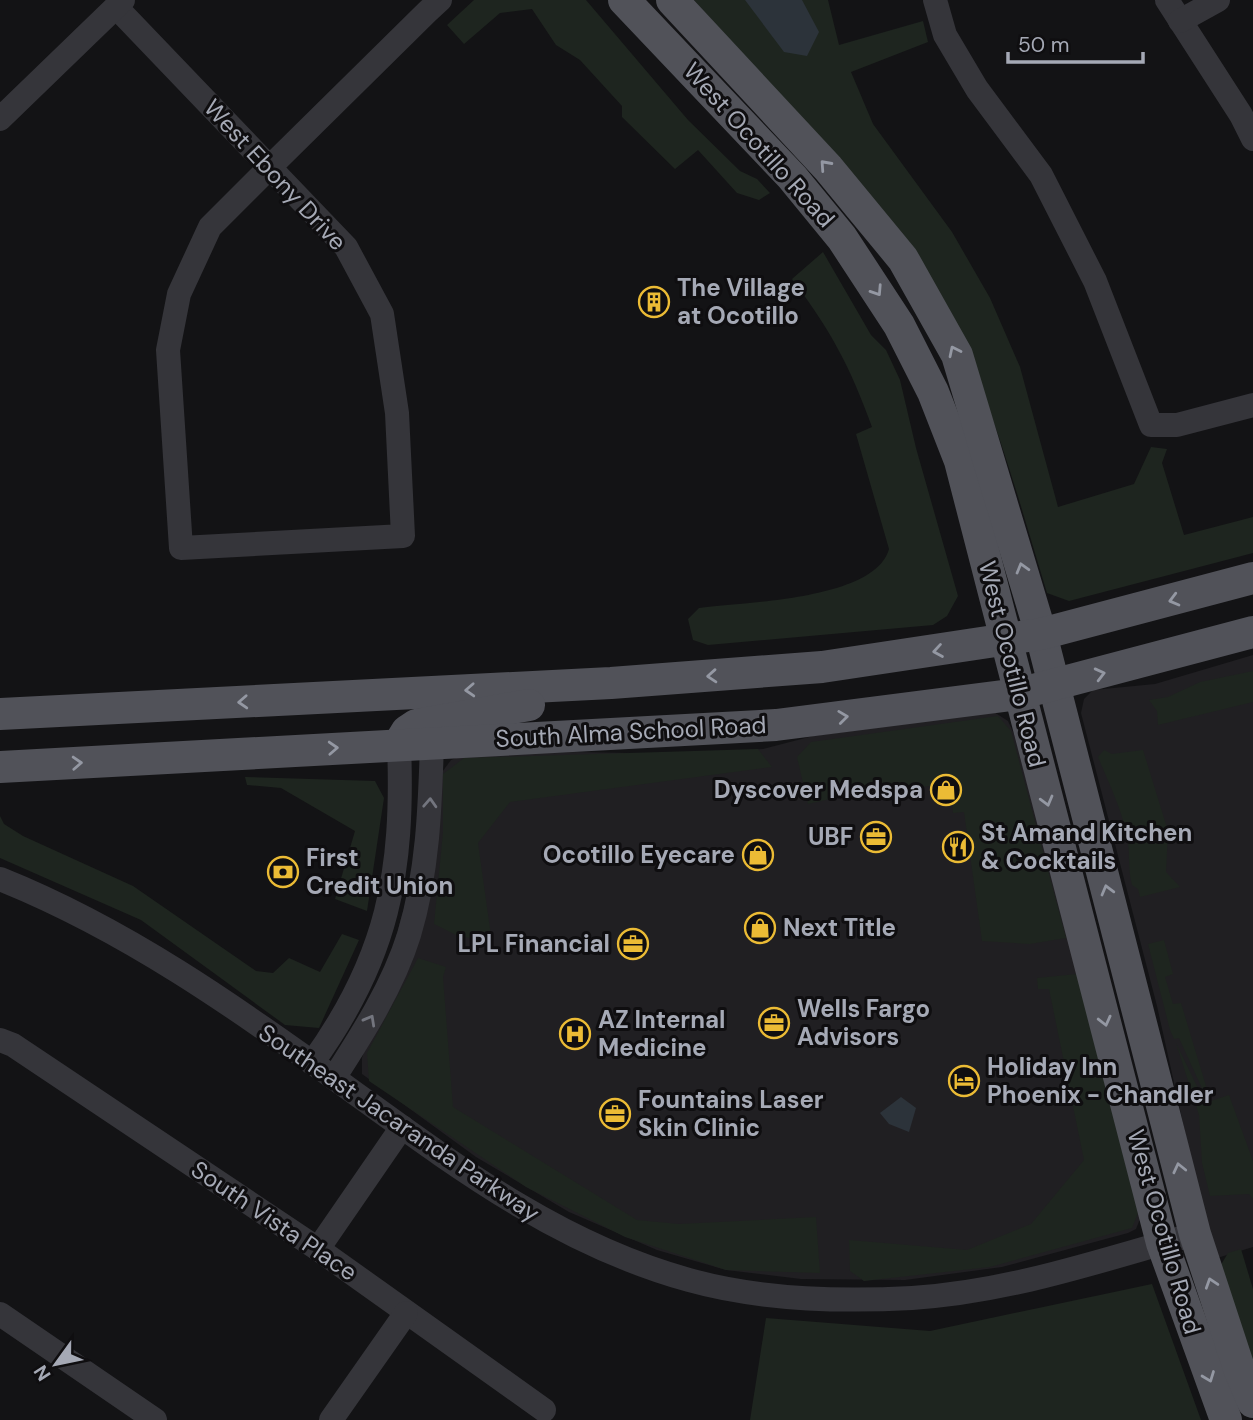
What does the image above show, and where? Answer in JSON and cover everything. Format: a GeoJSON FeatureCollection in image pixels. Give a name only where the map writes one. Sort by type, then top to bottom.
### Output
{"type":"FeatureCollection","features":[{"type":"Feature","properties":{"kind":"main road","name":"West Ocotillo Road"},"geometry":{"type":"LineString","coordinates":[[624,0],[803,191],[842,238],[900,325],[933,392],[960,461],[1018,694],[1162,1243],[1226,1420]]}},
{"type":"Feature","properties":{"kind":"main road","name":"West Ocotillo Road"},"geometry":{"type":"LineString","coordinates":[[672,0],[828,168],[903,259],[957,355],[1041,634],[1195,1234],[1240,1371],[1253,1402]]}},
{"type":"Feature","properties":{"kind":"main road"},"geometry":{"type":"LineString","coordinates":[[803,191],[824,194],[831,200],[882,260],[922,294]]}},
{"type":"Feature","properties":{"kind":"main road","name":"South Alma School Road"},"geometry":{"type":"LineString","coordinates":[[0,714],[611,683],[822,667],[1041,634],[1253,578]]}},
{"type":"Feature","properties":{"kind":"main road","name":"South Alma School Road"},"geometry":{"type":"LineString","coordinates":[[0,767],[776,725],[1018,694],[1253,632]]}},
{"type":"Feature","properties":{"kind":"main road"},"geometry":{"type":"LineString","coordinates":[[399,744],[407,731],[416,725],[550,702],[611,683]]}},
{"type":"Feature","properties":{"kind":"street"},"geometry":{"type":"LineString","coordinates":[[935,0],[945,36],[977,89],[1041,175],[1096,281],[1151,425],[1177,425],[1253,405]]}},
{"type":"Feature","properties":{"kind":"street"},"geometry":{"type":"LineString","coordinates":[[1218,0],[1173,10],[1241,115],[1253,139]]}},
{"type":"Feature","properties":{"kind":"street"},"geometry":{"type":"LineString","coordinates":[[0,119],[119,4]]}},
{"type":"Feature","properties":{"kind":"street","name":"West Ebony Drive"},"geometry":{"type":"LineString","coordinates":[[119,4],[269,168],[346,247],[382,314],[397,413],[402,536],[181,548],[168,350],[179,294],[210,227],[269,168]]}},
{"type":"Feature","properties":{"kind":"street"},"geometry":{"type":"LineString","coordinates":[[269,168],[428,4]]}},
{"type":"Feature","properties":{"kind":"street"},"geometry":{"type":"LineString","coordinates":[[334,1078],[369,1023],[408,936],[426,857],[432,743]]}},
{"type":"Feature","properties":{"kind":"street"},"geometry":{"type":"LineString","coordinates":[[312,1063],[353,1001],[384,927],[399,836],[399,744]]}},
{"type":"Feature","properties":{"kind":"street","name":"Southeast Jacaranda Parkway"},"geometry":{"type":"LineString","coordinates":[[0,879],[107,928],[334,1078],[503,1198],[591,1244],[689,1280],[765,1295],[877,1299],[957,1294],[1007,1287],[1195,1234]]}},
{"type":"Feature","properties":{"kind":"street","name":"South Vista Place"},"geometry":{"type":"LineString","coordinates":[[0,1040],[13,1045],[318,1249],[544,1410]]}},
{"type":"Feature","properties":{"kind":"street"},"geometry":{"type":"LineString","coordinates":[[318,1249],[402,1127]]}},
{"type":"Feature","properties":{"kind":"street"},"geometry":{"type":"LineString","coordinates":[[0,1314],[155,1420]]}},
{"type":"Feature","properties":{"kind":"street"},"geometry":{"type":"LineString","coordinates":[[331,1420],[406,1314]]}},
{"type":"Feature","properties":{"kind":"shaded area"},"geometry":{"type":"Polygon","coordinates":[[[474,0],[586,0],[688,120],[740,171],[757,179],[770,193],[759,200],[737,193],[698,150],[675,169],[622,117],[622,106],[580,60],[556,45],[532,9],[500,13],[464,44],[447,25],[474,0]]]}},
{"type":"Feature","properties":{"kind":"shaded area"},"geometry":{"type":"Polygon","coordinates":[[[694,0],[828,0],[839,45],[923,21],[928,42],[851,72],[873,124],[952,232],[990,298],[1020,367],[1058,507],[1134,484],[1151,447],[1167,449],[1162,463],[1184,535],[1253,517],[1253,553],[1069,601],[1047,593],[988,405],[950,316],[927,273],[900,231],[694,0]]]}},
{"type":"Feature","properties":{"kind":"shaded area"},"geometry":{"type":"Polygon","coordinates":[[[745,0],[802,0],[819,32],[807,56],[784,52],[745,0]]]}},
{"type":"Feature","properties":{"kind":"shaded area"},"geometry":{"type":"Polygon","coordinates":[[[823,252],[871,335],[886,350],[900,380],[916,448],[958,596],[947,616],[933,625],[708,645],[693,640],[688,619],[699,608],[776,600],[835,588],[860,579],[879,566],[889,549],[856,434],[872,427],[856,385],[838,350],[818,315],[792,279],[823,252]]]}},
{"type":"Feature","properties":{"kind":"shaded area"},"geometry":{"type":"Polygon","coordinates":[[[1253,655],[1253,1247],[1217,1258],[1197,1186],[1157,1006],[1081,713],[1084,699],[1093,690],[1155,684],[1253,655]]]}},
{"type":"Feature","properties":{"kind":"shaded area"},"geometry":{"type":"Polygon","coordinates":[[[1253,671],[1253,702],[1158,725],[1157,711],[1149,700],[1168,697],[1200,682],[1253,671]]]}},
{"type":"Feature","properties":{"kind":"shaded area"},"geometry":{"type":"Polygon","coordinates":[[[994,712],[1008,721],[1014,734],[1142,1214],[1136,1229],[1002,1267],[905,1280],[801,1279],[726,1270],[657,1250],[569,1212],[476,1157],[362,1074],[362,1058],[442,772],[451,760],[463,755],[577,752],[678,754],[763,749],[813,736],[994,712]]]}},
{"type":"Feature","properties":{"kind":"shaded area"},"geometry":{"type":"Polygon","coordinates":[[[998,716],[1011,731],[1066,938],[1030,944],[982,941],[964,812],[953,813],[949,784],[853,794],[808,804],[797,757],[811,742],[998,716]]]}},
{"type":"Feature","properties":{"kind":"shaded area"},"geometry":{"type":"Polygon","coordinates":[[[758,749],[772,767],[510,802],[478,843],[492,943],[456,935],[434,924],[443,832],[443,774],[464,758],[758,749]]]}},
{"type":"Feature","properties":{"kind":"shaded area"},"geometry":{"type":"Polygon","coordinates":[[[1104,750],[1112,754],[1143,750],[1168,831],[1166,872],[1180,887],[1140,897],[1138,889],[1132,885],[1126,831],[1098,757],[1104,750]]]}},
{"type":"Feature","properties":{"kind":"shaded area"},"geometry":{"type":"Polygon","coordinates":[[[245,777],[375,781],[384,798],[367,911],[335,899],[355,831],[281,788],[247,785],[245,777]]]}},
{"type":"Feature","properties":{"kind":"shaded area"},"geometry":{"type":"Polygon","coordinates":[[[0,816],[4,824],[23,836],[133,886],[256,971],[273,973],[289,958],[320,972],[342,934],[359,940],[319,1028],[285,1025],[141,920],[0,858],[0,816]]]}},
{"type":"Feature","properties":{"kind":"shaded area"},"geometry":{"type":"Polygon","coordinates":[[[1164,940],[1173,974],[1165,977],[1173,1004],[1181,1003],[1209,1096],[1206,1097],[1179,1038],[1174,1039],[1170,1030],[1148,944],[1164,940]]]}},
{"type":"Feature","properties":{"kind":"shaded area"},"geometry":{"type":"Polygon","coordinates":[[[418,958],[446,967],[443,977],[453,1107],[637,1220],[679,1224],[816,1217],[820,1273],[726,1270],[625,1237],[526,1187],[369,1081],[367,1053],[418,958]]]}},
{"type":"Feature","properties":{"kind":"shaded area"},"geometry":{"type":"Polygon","coordinates":[[[1077,974],[1138,1213],[1132,1228],[990,1267],[864,1281],[850,1271],[849,1240],[967,1250],[1031,1224],[1084,1160],[1049,989],[1038,989],[1037,978],[1077,974]]]}},
{"type":"Feature","properties":{"kind":"shaded area"},"geometry":{"type":"Polygon","coordinates":[[[1176,1043],[1205,1103],[1229,1095],[1253,1161],[1253,1199],[1249,1194],[1210,1196],[1202,1163],[1199,1115],[1176,1043]]]}},
{"type":"Feature","properties":{"kind":"shaded area"},"geometry":{"type":"Polygon","coordinates":[[[901,1097],[916,1108],[909,1132],[889,1124],[880,1113],[901,1097]]]}},
{"type":"Feature","properties":{"kind":"shaded area"},"geometry":{"type":"Polygon","coordinates":[[[1241,1249],[1253,1289],[1253,1367],[1219,1268],[1228,1253],[1241,1249]]]}},
{"type":"Feature","properties":{"kind":"shaded area"},"geometry":{"type":"Polygon","coordinates":[[[1152,1284],[1201,1420],[750,1420],[766,1318],[930,1331],[1152,1284]]]}},
{"type":"Feature","properties":{"kind":"place","name":"The Village at Ocotillo"},"geometry":{"type":"Point","coordinates":[654,302]}},
{"type":"Feature","properties":{"kind":"place","name":"Dyscover Medspa"},"geometry":{"type":"Point","coordinates":[946,790]}},
{"type":"Feature","properties":{"kind":"place","name":"UBF"},"geometry":{"type":"Point","coordinates":[876,837]}},
{"type":"Feature","properties":{"kind":"place","name":"St Amand Kitchen & Cocktails"},"geometry":{"type":"Point","coordinates":[958,847]}},
{"type":"Feature","properties":{"kind":"place","name":"Ocotillo Eyecare"},"geometry":{"type":"Point","coordinates":[758,855]}},
{"type":"Feature","properties":{"kind":"place","name":"First Credit Union"},"geometry":{"type":"Point","coordinates":[283,872]}},
{"type":"Feature","properties":{"kind":"place","name":"Next Title"},"geometry":{"type":"Point","coordinates":[760,928]}},
{"type":"Feature","properties":{"kind":"place","name":"LPL Financial"},"geometry":{"type":"Point","coordinates":[633,944]}},
{"type":"Feature","properties":{"kind":"place","name":"Wells Fargo Advisors"},"geometry":{"type":"Point","coordinates":[774,1023]}},
{"type":"Feature","properties":{"kind":"place","name":"AZ Internal Medicine"},"geometry":{"type":"Point","coordinates":[575,1034]}},
{"type":"Feature","properties":{"kind":"place","name":"Holiday Inn Phoenix - Chandler"},"geometry":{"type":"Point","coordinates":[964,1081]}},
{"type":"Feature","properties":{"kind":"place","name":"Fountains Laser Skin Clinic"},"geometry":{"type":"Point","coordinates":[615,1114]}}]}
